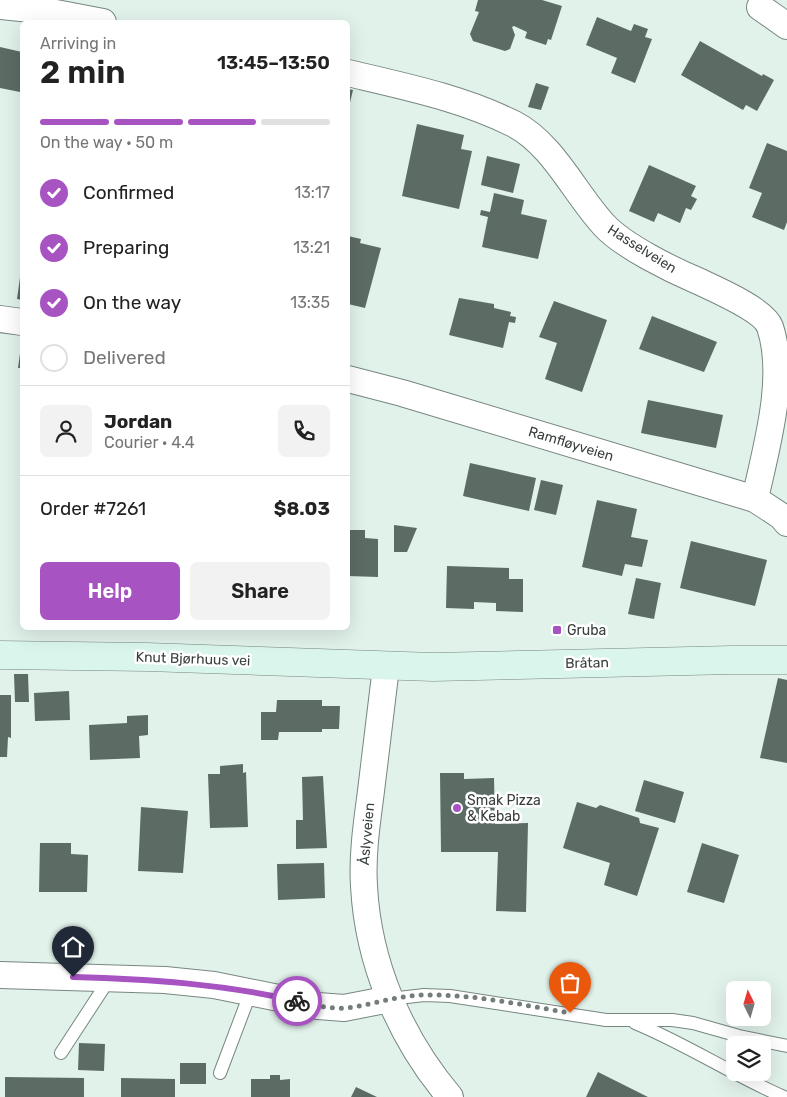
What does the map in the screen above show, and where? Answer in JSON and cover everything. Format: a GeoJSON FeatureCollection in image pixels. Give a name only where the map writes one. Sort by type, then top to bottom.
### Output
{"type":"FeatureCollection","features":[{"type":"Feature","properties":{"kind":"main road","name":"Knut Bjørhuus vei"},"geometry":{"type":"LineString","coordinates":[[0,655],[147,657],[386,666]]}},
{"type":"Feature","properties":{"kind":"main road","name":"Bråtan"},"geometry":{"type":"LineString","coordinates":[[386,666],[787,660]]}},
{"type":"Feature","properties":{"kind":"street"},"geometry":{"type":"LineString","coordinates":[[0,6],[40,10],[92,20]]}},
{"type":"Feature","properties":{"kind":"street"},"geometry":{"type":"LineString","coordinates":[[760,7],[787,26]]}},
{"type":"Feature","properties":{"kind":"street","name":"Hasselveien"},"geometry":{"type":"LineString","coordinates":[[350,74],[478,108],[516,125],[546,151],[605,226],[637,249],[682,274],[717,289],[758,313],[766,320],[770,326],[774,343],[777,383],[755,499]]}},
{"type":"Feature","properties":{"kind":"street"},"geometry":{"type":"LineString","coordinates":[[0,319],[20,322]]}},
{"type":"Feature","properties":{"kind":"street","name":"Ramfløyveien"},"geometry":{"type":"LineString","coordinates":[[350,380],[402,393],[755,499],[781,516],[787,523]]}},
{"type":"Feature","properties":{"kind":"street","name":"Åslyveien"},"geometry":{"type":"LineString","coordinates":[[386,666],[365,839],[364,884],[367,923],[374,956],[390,999],[407,1036],[434,1078],[450,1097]]}},
{"type":"Feature","properties":{"kind":"street"},"geometry":{"type":"LineString","coordinates":[[0,975],[173,981],[251,991],[318,1006],[344,1008],[390,999]]}},
{"type":"Feature","properties":{"kind":"lane"},"geometry":{"type":"LineString","coordinates":[[61,1053],[110,978]]}},
{"type":"Feature","properties":{"kind":"lane"},"geometry":{"type":"LineString","coordinates":[[220,1074],[251,991]]}},
{"type":"Feature","properties":{"kind":"lane"},"geometry":{"type":"LineString","coordinates":[[390,999],[424,995],[450,996],[606,1020],[672,1020],[693,1022],[739,1036],[787,1046]]}},
{"type":"Feature","properties":{"kind":"lane"},"geometry":{"type":"LineString","coordinates":[[628,1020],[654,1031],[740,1078],[784,1097]]}},
{"type":"Feature","properties":{"kind":"building"},"geometry":{"type":"Polygon","coordinates":[[[478,0],[542,0],[562,6],[551,40],[548,39],[546,45],[525,38],[527,32],[514,26],[512,27],[515,35],[510,49],[505,51],[473,41],[470,34],[479,12],[475,11],[478,0]]]}},
{"type":"Feature","properties":{"kind":"building"},"geometry":{"type":"Polygon","coordinates":[[[597,17],[631,31],[634,24],[648,29],[645,37],[652,39],[635,83],[611,73],[617,58],[586,45],[597,17]]]}},
{"type":"Feature","properties":{"kind":"building"},"geometry":{"type":"Polygon","coordinates":[[[700,41],[762,76],[763,74],[774,80],[757,111],[746,105],[743,110],[681,75],[700,41]]]}},
{"type":"Feature","properties":{"kind":"building"},"geometry":{"type":"Polygon","coordinates":[[[0,47],[20,52],[20,92],[0,88],[0,47]]]}},
{"type":"Feature","properties":{"kind":"building"},"geometry":{"type":"Polygon","coordinates":[[[536,83],[549,87],[541,110],[528,107],[536,83]]]}},
{"type":"Feature","properties":{"kind":"building"},"geometry":{"type":"Polygon","coordinates":[[[350,89],[353,90],[350,103],[350,89]]]}},
{"type":"Feature","properties":{"kind":"building"},"geometry":{"type":"Polygon","coordinates":[[[417,124],[464,135],[461,149],[472,151],[459,209],[402,196],[417,124]]]}},
{"type":"Feature","properties":{"kind":"building"},"geometry":{"type":"Polygon","coordinates":[[[767,143],[787,151],[787,222],[784,230],[752,217],[762,193],[749,188],[767,143]]]}},
{"type":"Feature","properties":{"kind":"building"},"geometry":{"type":"Polygon","coordinates":[[[487,156],[520,164],[513,193],[481,185],[487,156]]]}},
{"type":"Feature","properties":{"kind":"building"},"geometry":{"type":"Polygon","coordinates":[[[649,165],[696,186],[691,196],[697,199],[691,210],[686,208],[680,223],[658,213],[654,222],[629,211],[649,165]]]}},
{"type":"Feature","properties":{"kind":"building"},"geometry":{"type":"Polygon","coordinates":[[[494,193],[524,200],[521,214],[547,220],[538,259],[482,247],[488,217],[480,215],[481,210],[490,212],[494,193]]]}},
{"type":"Feature","properties":{"kind":"building"},"geometry":{"type":"Polygon","coordinates":[[[350,236],[361,239],[360,243],[381,248],[365,308],[350,304],[350,236]]]}},
{"type":"Feature","properties":{"kind":"building"},"geometry":{"type":"Polygon","coordinates":[[[20,277],[20,300],[17,299],[20,277]]]}},
{"type":"Feature","properties":{"kind":"building"},"geometry":{"type":"Polygon","coordinates":[[[459,298],[494,304],[494,308],[511,312],[510,316],[516,317],[515,323],[509,322],[503,348],[449,335],[459,298]]]}},
{"type":"Feature","properties":{"kind":"building"},"geometry":{"type":"Polygon","coordinates":[[[554,301],[607,320],[582,392],[545,379],[557,343],[539,337],[554,301]]]}},
{"type":"Feature","properties":{"kind":"building"},"geometry":{"type":"Polygon","coordinates":[[[652,316],[717,342],[704,372],[639,349],[652,316]]]}},
{"type":"Feature","properties":{"kind":"building"},"geometry":{"type":"Polygon","coordinates":[[[648,400],[723,415],[716,448],[641,433],[648,400]]]}},
{"type":"Feature","properties":{"kind":"building"},"geometry":{"type":"Polygon","coordinates":[[[470,463],[536,478],[529,511],[463,496],[470,463]]]}},
{"type":"Feature","properties":{"kind":"building"},"geometry":{"type":"Polygon","coordinates":[[[541,480],[563,485],[556,515],[534,510],[541,480]]]}},
{"type":"Feature","properties":{"kind":"building"},"geometry":{"type":"Polygon","coordinates":[[[597,500],[637,509],[631,537],[648,540],[642,567],[625,564],[622,576],[582,567],[597,500]]]}},
{"type":"Feature","properties":{"kind":"building"},"geometry":{"type":"Polygon","coordinates":[[[394,525],[417,528],[407,552],[394,552],[394,525]]]}},
{"type":"Feature","properties":{"kind":"building"},"geometry":{"type":"Polygon","coordinates":[[[350,530],[365,530],[365,538],[378,539],[378,577],[350,576],[350,530]]]}},
{"type":"Feature","properties":{"kind":"building"},"geometry":{"type":"Polygon","coordinates":[[[691,541],[767,560],[755,606],[680,588],[691,541]]]}},
{"type":"Feature","properties":{"kind":"building"},"geometry":{"type":"Polygon","coordinates":[[[447,566],[509,568],[509,579],[523,579],[523,612],[496,611],[496,603],[474,602],[474,609],[446,608],[447,566]]]}},
{"type":"Feature","properties":{"kind":"building"},"geometry":{"type":"Polygon","coordinates":[[[636,578],[661,583],[654,619],[628,614],[636,578]]]}},
{"type":"Feature","properties":{"kind":"building"},"geometry":{"type":"Polygon","coordinates":[[[14,674],[28,674],[29,702],[15,702],[14,674]]]}},
{"type":"Feature","properties":{"kind":"building"},"geometry":{"type":"Polygon","coordinates":[[[778,678],[787,680],[787,763],[760,758],[778,678]]]}},
{"type":"Feature","properties":{"kind":"building"},"geometry":{"type":"Polygon","coordinates":[[[69,691],[70,720],[35,721],[34,693],[69,691]]]}},
{"type":"Feature","properties":{"kind":"building"},"geometry":{"type":"Polygon","coordinates":[[[0,695],[11,695],[11,738],[8,737],[7,757],[0,757],[0,695]]]}},
{"type":"Feature","properties":{"kind":"building"},"geometry":{"type":"Polygon","coordinates":[[[277,700],[322,700],[322,706],[340,706],[339,729],[322,729],[322,732],[279,732],[278,740],[261,740],[261,712],[276,712],[277,700]]]}},
{"type":"Feature","properties":{"kind":"building"},"geometry":{"type":"Polygon","coordinates":[[[148,715],[148,735],[139,736],[140,758],[90,760],[89,725],[127,723],[127,716],[148,715]]]}},
{"type":"Feature","properties":{"kind":"building"},"geometry":{"type":"Polygon","coordinates":[[[243,764],[243,773],[246,772],[248,827],[210,828],[208,774],[220,774],[220,766],[243,764]]]}},
{"type":"Feature","properties":{"kind":"building"},"geometry":{"type":"Polygon","coordinates":[[[440,773],[464,773],[464,779],[494,778],[495,824],[528,823],[526,912],[496,911],[498,852],[441,852],[440,773]]]}},
{"type":"Feature","properties":{"kind":"building"},"geometry":{"type":"Polygon","coordinates":[[[323,776],[327,848],[296,849],[296,820],[303,820],[302,777],[323,776]]]}},
{"type":"Feature","properties":{"kind":"building"},"geometry":{"type":"Polygon","coordinates":[[[644,780],[684,792],[675,823],[635,811],[644,780]]]}},
{"type":"Feature","properties":{"kind":"building"},"geometry":{"type":"Polygon","coordinates":[[[577,802],[596,808],[600,805],[639,818],[640,823],[659,828],[637,896],[604,885],[610,863],[563,848],[577,802]]]}},
{"type":"Feature","properties":{"kind":"building"},"geometry":{"type":"Polygon","coordinates":[[[141,807],[188,811],[183,873],[138,871],[141,807]]]}},
{"type":"Feature","properties":{"kind":"building"},"geometry":{"type":"Polygon","coordinates":[[[40,843],[71,843],[71,854],[88,855],[87,892],[39,892],[40,843]]]}},
{"type":"Feature","properties":{"kind":"building"},"geometry":{"type":"Polygon","coordinates":[[[702,843],[739,855],[724,903],[687,892],[702,843]]]}},
{"type":"Feature","properties":{"kind":"building"},"geometry":{"type":"Polygon","coordinates":[[[324,863],[325,898],[278,900],[277,864],[324,863]]]}},
{"type":"Feature","properties":{"kind":"building"},"geometry":{"type":"Polygon","coordinates":[[[79,1043],[105,1044],[104,1071],[78,1070],[79,1043]]]}},
{"type":"Feature","properties":{"kind":"building"},"geometry":{"type":"Polygon","coordinates":[[[180,1063],[206,1063],[206,1084],[180,1084],[180,1063]]]}},
{"type":"Feature","properties":{"kind":"building"},"geometry":{"type":"Polygon","coordinates":[[[598,1072],[648,1097],[586,1097],[598,1072]]]}},
{"type":"Feature","properties":{"kind":"building"},"geometry":{"type":"Polygon","coordinates":[[[270,1075],[280,1075],[280,1080],[290,1079],[290,1097],[251,1097],[251,1079],[270,1079],[270,1075]]]}},
{"type":"Feature","properties":{"kind":"building"},"geometry":{"type":"Polygon","coordinates":[[[5,1077],[84,1078],[84,1097],[5,1097],[5,1077]]]}},
{"type":"Feature","properties":{"kind":"building"},"geometry":{"type":"Polygon","coordinates":[[[121,1078],[175,1079],[175,1097],[121,1097],[121,1078]]]}},
{"type":"Feature","properties":{"kind":"building"},"geometry":{"type":"Polygon","coordinates":[[[356,1087],[377,1097],[351,1097],[356,1087]]]}},
{"type":"Feature","properties":{"kind":"way so far"},"geometry":{"type":"LineString","coordinates":[[297,1001],[318,1006],[344,1008],[390,999],[424,995],[450,996],[570,1013]]}},
{"type":"Feature","properties":{"kind":"place","name":"Gruba"},"geometry":{"type":"Point","coordinates":[557,630]}},
{"type":"Feature","properties":{"kind":"place","name":"Smak Pizza & Kebab"},"geometry":{"type":"Point","coordinates":[457,808]}},
{"type":"Feature","properties":{"kind":"route"},"geometry":{"type":"LineString","coordinates":[[73,977],[165,980],[214,985],[297,1001]]}}]}
